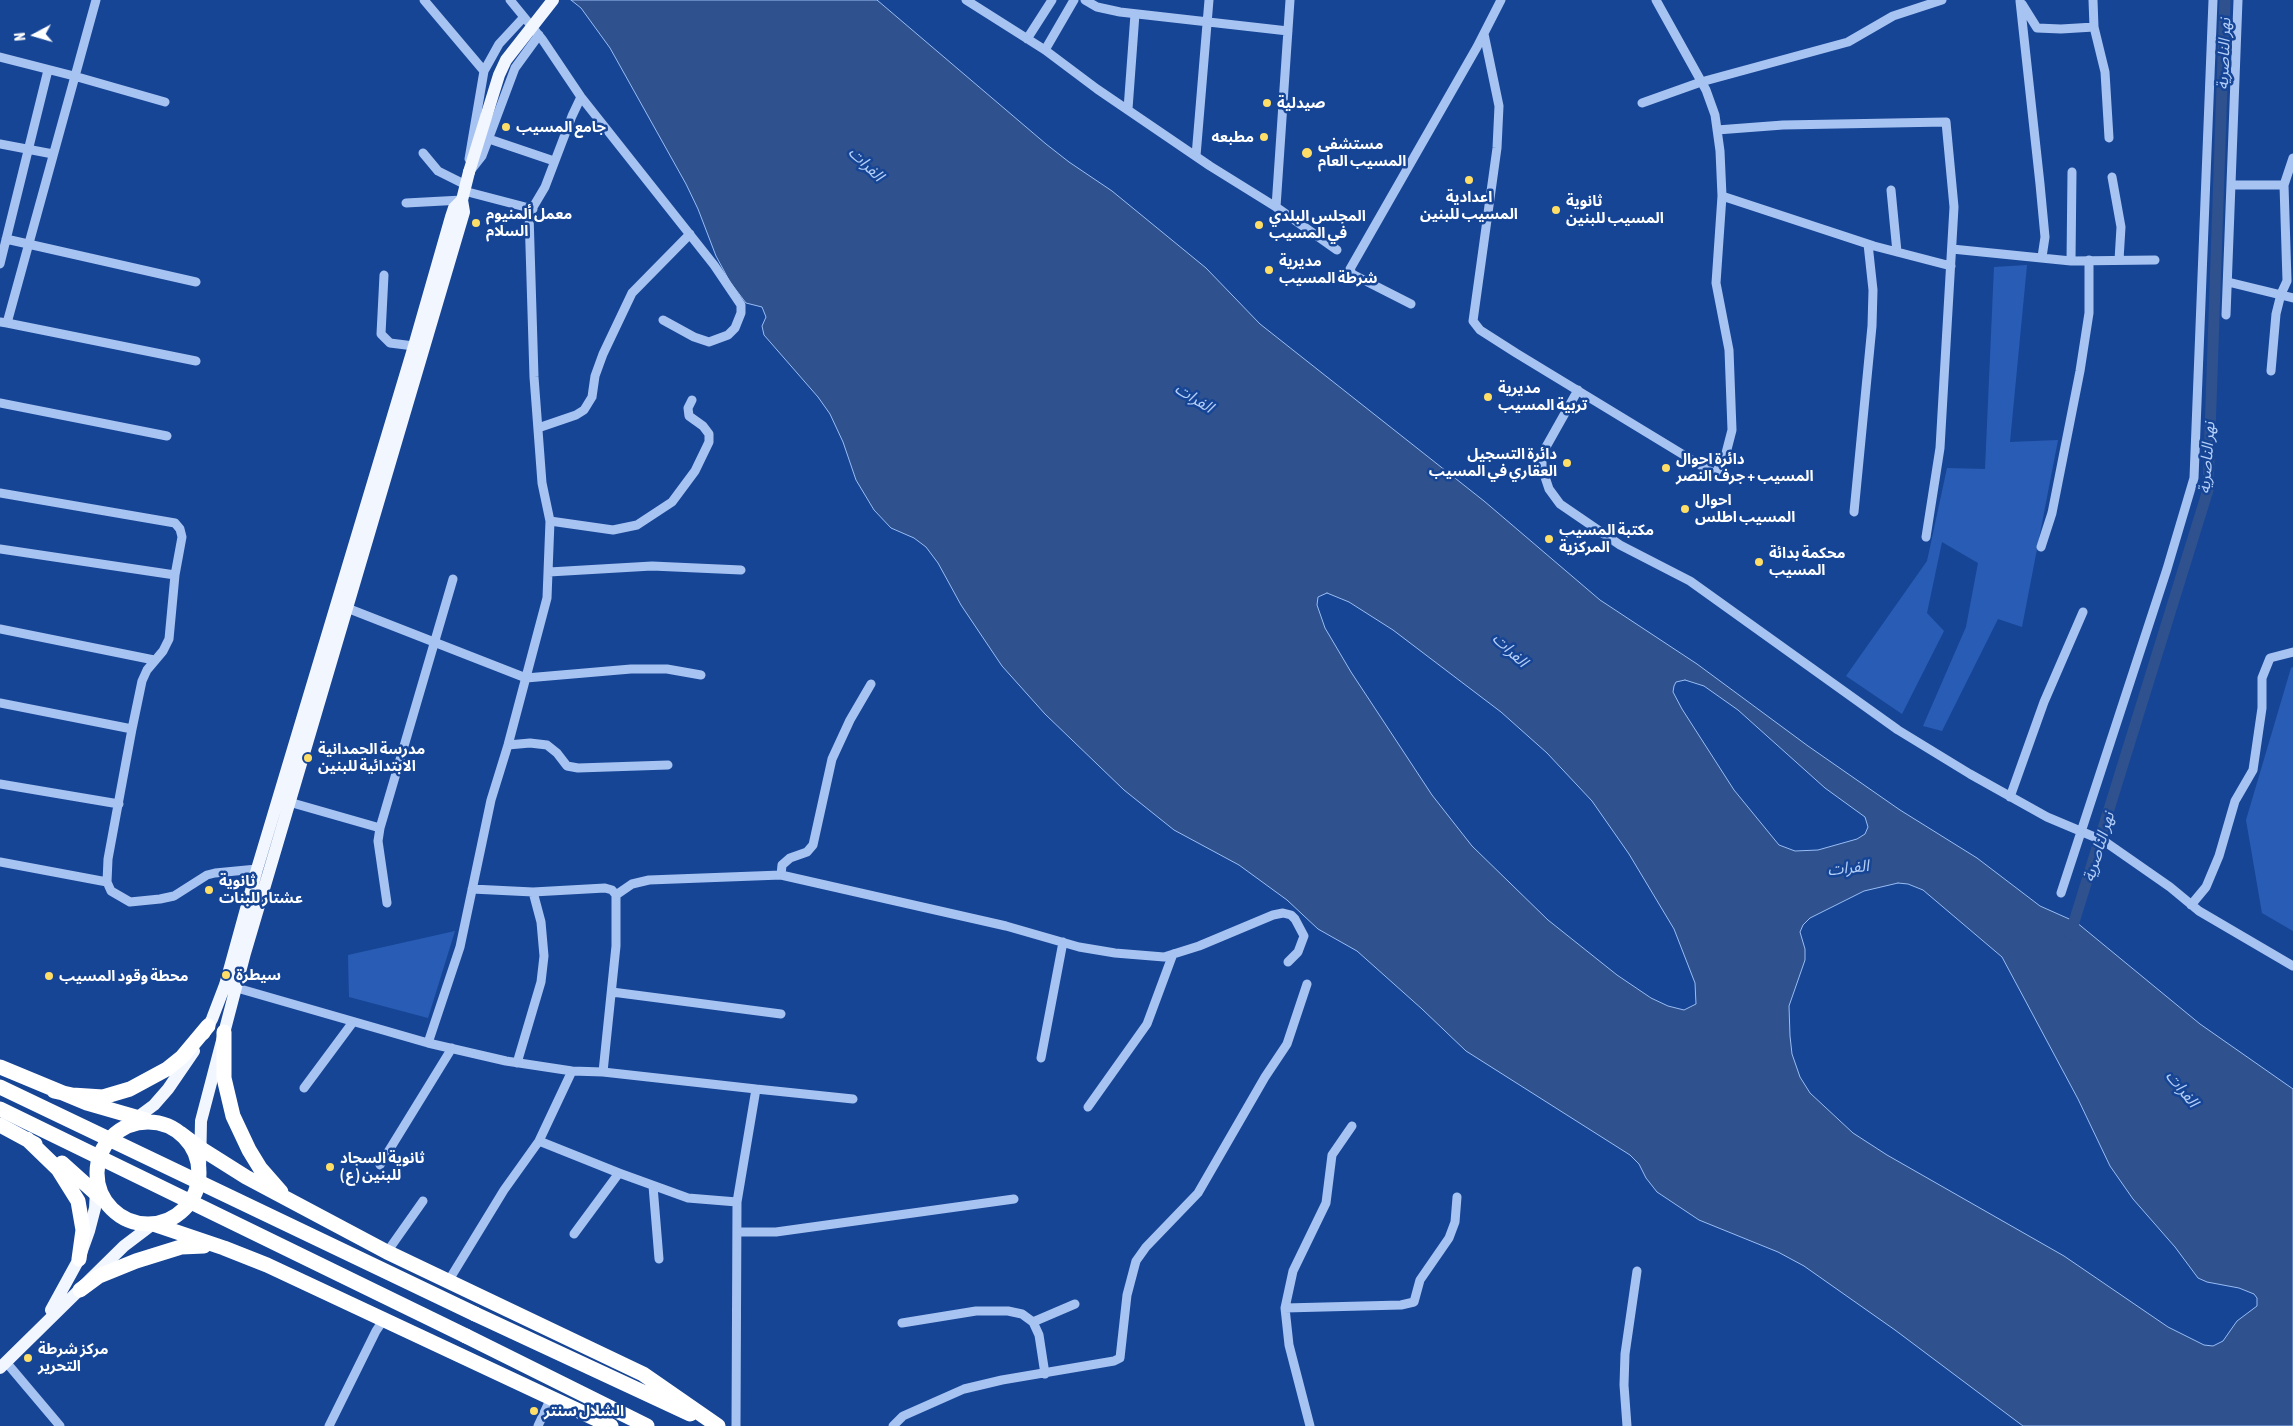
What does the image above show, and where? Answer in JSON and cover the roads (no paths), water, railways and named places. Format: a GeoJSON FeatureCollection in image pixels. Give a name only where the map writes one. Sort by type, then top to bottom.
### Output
{"type":"FeatureCollection","features":[{"type":"Feature","properties":{"kind":"highway"},"geometry":{"type":"LineString","coordinates":[[54,1091],[72,1095],[103,1097],[130,1089],[167,1069],[182,1057],[208,1026]]}},
{"type":"Feature","properties":{"kind":"highway"},"geometry":{"type":"LineString","coordinates":[[224,1032],[224,1078],[227,1094],[240,1133],[260,1168],[272,1183],[300,1207]]}},
{"type":"Feature","properties":{"kind":"highway"},"geometry":{"type":"LineString","coordinates":[[0,1067],[54,1091],[169,1126],[200,1148],[300,1207],[387,1252],[643,1374],[718,1426]]}},
{"type":"Feature","properties":{"kind":"highway"},"geometry":{"type":"LineString","coordinates":[[0,1087],[714,1426]]}},
{"type":"Feature","properties":{"kind":"highway"},"geometry":{"type":"LineString","coordinates":[[0,1109],[647,1426]]}},
{"type":"Feature","properties":{"kind":"highway"},"geometry":{"type":"LineString","coordinates":[[109,1206],[102,1196],[97,1174],[104,1148],[112,1136],[123,1128],[140,1122],[157,1122]]}},
{"type":"Feature","properties":{"kind":"highway"},"geometry":{"type":"LineString","coordinates":[[0,1125],[45,1150],[126,1220],[153,1224],[267,1265],[611,1426]]}},
{"type":"Feature","properties":{"kind":"highway"},"geometry":{"type":"LineString","coordinates":[[153,1224],[169,1220],[183,1212],[196,1193],[200,1171],[194,1150],[180,1133]]}},
{"type":"Feature","properties":{"kind":"highway"},"geometry":{"type":"LineString","coordinates":[[27,1139],[62,1174],[78,1201],[83,1230],[79,1259]]}},
{"type":"Feature","properties":{"kind":"highway"},"geometry":{"type":"LineString","coordinates":[[80,1290],[99,1276],[115,1269],[181,1247],[205,1246],[224,1248]]}},
{"type":"Feature","properties":{"kind":"main road"},"geometry":{"type":"LineString","coordinates":[[123,1128],[138,1118],[168,1089],[193,1052],[231,987],[289,802],[464,212],[464,192],[469,172],[499,75],[506,60],[553,0]]}},
{"type":"Feature","properties":{"kind":"main road"},"geometry":{"type":"LineString","coordinates":[[200,1171],[201,1120],[224,1032],[231,987],[257,869],[414,346],[452,212],[464,192]]}},
{"type":"Feature","properties":{"kind":"main road"},"geometry":{"type":"LineString","coordinates":[[39,1328],[64,1289],[79,1259],[93,1218],[97,1194],[97,1174]]}},
{"type":"Feature","properties":{"kind":"main road"},"geometry":{"type":"LineString","coordinates":[[3,1365],[124,1246],[153,1224]]}},
{"type":"Feature","properties":{"kind":"street"},"geometry":{"type":"LineString","coordinates":[[96,0],[29,244],[3,323],[196,361]]}},
{"type":"Feature","properties":{"kind":"street"},"geometry":{"type":"LineString","coordinates":[[424,0],[484,71]]}},
{"type":"Feature","properties":{"kind":"street"},"geometry":{"type":"LineString","coordinates":[[510,0],[539,35],[581,97],[690,234],[741,305],[742,313],[734,328],[728,335],[710,342],[694,337],[663,320]]}},
{"type":"Feature","properties":{"kind":"street"},"geometry":{"type":"LineString","coordinates":[[966,0],[1044,50],[1196,156],[1276,207],[1337,250]]}},
{"type":"Feature","properties":{"kind":"street"},"geometry":{"type":"LineString","coordinates":[[1027,39],[1050,3],[1040,0]]}},
{"type":"Feature","properties":{"kind":"street"},"geometry":{"type":"LineString","coordinates":[[1044,50],[1074,0]]}},
{"type":"Feature","properties":{"kind":"street"},"geometry":{"type":"LineString","coordinates":[[1085,0],[1097,7],[1135,14],[1288,31]]}},
{"type":"Feature","properties":{"kind":"street"},"geometry":{"type":"LineString","coordinates":[[1196,156],[1209,0]]}},
{"type":"Feature","properties":{"kind":"street"},"geometry":{"type":"LineString","coordinates":[[1276,207],[1290,0]]}},
{"type":"Feature","properties":{"kind":"street"},"geometry":{"type":"LineString","coordinates":[[1410,304],[1352,274],[1350,269],[1484,34],[1501,0]]}},
{"type":"Feature","properties":{"kind":"street"},"geometry":{"type":"LineString","coordinates":[[1484,34],[1498,106],[1497,148],[1473,321],[1480,330],[1715,474],[1725,457],[1732,430],[1729,350],[1716,283],[1722,196],[1717,130],[1714,115],[1701,82],[1656,0]]}},
{"type":"Feature","properties":{"kind":"street"},"geometry":{"type":"LineString","coordinates":[[1642,103],[1701,82],[1848,42],[1892,16],[1942,0]]}},
{"type":"Feature","properties":{"kind":"street"},"geometry":{"type":"LineString","coordinates":[[2092,0],[2094,27],[2105,72],[2109,138]]}},
{"type":"Feature","properties":{"kind":"street"},"geometry":{"type":"LineString","coordinates":[[2061,893],[2084,835],[2194,478],[2213,0]]}},
{"type":"Feature","properties":{"kind":"street"},"geometry":{"type":"LineString","coordinates":[[2226,315],[2238,0]]}},
{"type":"Feature","properties":{"kind":"street"},"geometry":{"type":"LineString","coordinates":[[2020,1],[2038,28],[2094,27]]}},
{"type":"Feature","properties":{"kind":"street"},"geometry":{"type":"LineString","coordinates":[[2020,1],[2045,237],[2042,257]]}},
{"type":"Feature","properties":{"kind":"street"},"geometry":{"type":"LineString","coordinates":[[1128,109],[1135,14]]}},
{"type":"Feature","properties":{"kind":"street"},"geometry":{"type":"LineString","coordinates":[[469,172],[469,155],[484,71],[499,44],[524,17]]}},
{"type":"Feature","properties":{"kind":"street"},"geometry":{"type":"LineString","coordinates":[[469,172],[479,161],[489,139],[515,68],[539,35]]}},
{"type":"Feature","properties":{"kind":"street"},"geometry":{"type":"LineString","coordinates":[[0,57],[165,102]]}},
{"type":"Feature","properties":{"kind":"street"},"geometry":{"type":"LineString","coordinates":[[0,264],[48,70]]}},
{"type":"Feature","properties":{"kind":"street"},"geometry":{"type":"LineString","coordinates":[[428,1042],[460,947],[491,800],[508,745],[547,598],[550,572],[550,521],[542,483],[534,377],[529,214],[545,187],[581,97]]}},
{"type":"Feature","properties":{"kind":"street"},"geometry":{"type":"LineString","coordinates":[[1717,130],[1783,126],[1946,122],[1954,206],[1952,249],[1940,448],[1926,537]]}},
{"type":"Feature","properties":{"kind":"street"},"geometry":{"type":"LineString","coordinates":[[489,139],[554,161]]}},
{"type":"Feature","properties":{"kind":"street"},"geometry":{"type":"LineString","coordinates":[[0,144],[53,154]]}},
{"type":"Feature","properties":{"kind":"street"},"geometry":{"type":"LineString","coordinates":[[423,153],[438,171],[464,192]]}},
{"type":"Feature","properties":{"kind":"street"},"geometry":{"type":"LineString","coordinates":[[2271,371],[2276,314],[2281,294],[2287,281],[2284,185],[2293,158]]}},
{"type":"Feature","properties":{"kind":"street"},"geometry":{"type":"LineString","coordinates":[[2071,261],[2072,172]]}},
{"type":"Feature","properties":{"kind":"street"},"geometry":{"type":"LineString","coordinates":[[2112,177],[2121,227],[2119,260]]}},
{"type":"Feature","properties":{"kind":"street"},"geometry":{"type":"LineString","coordinates":[[2231,185],[2284,185]]}},
{"type":"Feature","properties":{"kind":"street"},"geometry":{"type":"LineString","coordinates":[[1891,190],[1897,252]]}},
{"type":"Feature","properties":{"kind":"street"},"geometry":{"type":"LineString","coordinates":[[406,203],[464,192],[533,209]]}},
{"type":"Feature","properties":{"kind":"street"},"geometry":{"type":"LineString","coordinates":[[1722,196],[1868,244],[1951,266]]}},
{"type":"Feature","properties":{"kind":"street"},"geometry":{"type":"LineString","coordinates":[[538,428],[576,415],[584,410],[592,398],[595,376],[603,354],[632,294],[690,234]]}},
{"type":"Feature","properties":{"kind":"street"},"geometry":{"type":"LineString","coordinates":[[6,239],[196,282]]}},
{"type":"Feature","properties":{"kind":"street"},"geometry":{"type":"LineString","coordinates":[[1854,512],[1868,386],[1872,326],[1873,290],[1868,244]]}},
{"type":"Feature","properties":{"kind":"street"},"geometry":{"type":"LineString","coordinates":[[1952,249],[2071,261],[2155,260]]}},
{"type":"Feature","properties":{"kind":"street"},"geometry":{"type":"LineString","coordinates":[[2041,547],[2052,512],[2080,371],[2089,313],[2089,260]]}},
{"type":"Feature","properties":{"kind":"street"},"geometry":{"type":"LineString","coordinates":[[384,275],[381,334],[390,343],[414,346]]}},
{"type":"Feature","properties":{"kind":"street"},"geometry":{"type":"LineString","coordinates":[[2228,282],[2293,298]]}},
{"type":"Feature","properties":{"kind":"street"},"geometry":{"type":"LineString","coordinates":[[1578,390],[1542,454],[1542,468],[1549,489],[1560,504],[1620,545],[1690,581],[1898,730],[2046,817],[2084,835],[2104,841],[2170,887],[2191,905],[2239,936],[2293,966]]}},
{"type":"Feature","properties":{"kind":"street"},"geometry":{"type":"LineString","coordinates":[[550,521],[614,530],[637,525],[672,502],[695,471],[709,442],[709,434],[703,426],[689,416],[688,408],[692,400]]}},
{"type":"Feature","properties":{"kind":"street"},"geometry":{"type":"LineString","coordinates":[[0,403],[167,436]]}},
{"type":"Feature","properties":{"kind":"street"},"geometry":{"type":"LineString","coordinates":[[0,493],[174,523],[180,529],[182,537],[175,574],[169,639],[142,681],[108,859],[107,882],[111,891],[122,899],[130,902],[140,902],[174,896],[207,875],[257,869]]}},
{"type":"Feature","properties":{"kind":"street"},"geometry":{"type":"LineString","coordinates":[[0,549],[175,574]]}},
{"type":"Feature","properties":{"kind":"street"},"geometry":{"type":"LineString","coordinates":[[550,572],[652,566],[741,570]]}},
{"type":"Feature","properties":{"kind":"street"},"geometry":{"type":"LineString","coordinates":[[387,903],[378,841],[380,828],[453,579]]}},
{"type":"Feature","properties":{"kind":"street"},"geometry":{"type":"LineString","coordinates":[[346,608],[526,678],[667,669],[701,675]]}},
{"type":"Feature","properties":{"kind":"street"},"geometry":{"type":"LineString","coordinates":[[2010,796],[2044,702],[2083,612]]}},
{"type":"Feature","properties":{"kind":"street"},"geometry":{"type":"LineString","coordinates":[[0,629],[154,660]]}},
{"type":"Feature","properties":{"kind":"street"},"geometry":{"type":"LineString","coordinates":[[2191,905],[2206,887],[2219,856],[2235,801],[2253,770],[2262,708],[2262,678],[2270,658],[2293,652]]}},
{"type":"Feature","properties":{"kind":"street"},"geometry":{"type":"LineString","coordinates":[[781,876],[782,865],[790,858],[807,852],[813,846],[832,759],[850,720],[871,684]]}},
{"type":"Feature","properties":{"kind":"street"},"geometry":{"type":"LineString","coordinates":[[0,703],[132,730]]}},
{"type":"Feature","properties":{"kind":"street"},"geometry":{"type":"LineString","coordinates":[[508,745],[530,742],[547,745],[557,753],[567,766],[578,768],[668,765]]}},
{"type":"Feature","properties":{"kind":"street"},"geometry":{"type":"LineString","coordinates":[[0,784],[119,804]]}},
{"type":"Feature","properties":{"kind":"street"},"geometry":{"type":"LineString","coordinates":[[289,802],[380,828]]}},
{"type":"Feature","properties":{"kind":"street"},"geometry":{"type":"LineString","coordinates":[[0,862],[107,882]]}},
{"type":"Feature","properties":{"kind":"street"},"geometry":{"type":"LineString","coordinates":[[616,895],[632,884],[649,880],[781,876],[1006,926],[1063,942],[1115,953],[1158,957],[1173,954],[1273,914],[1284,913],[1291,915],[1295,919],[1304,936],[1298,952],[1288,962]]}},
{"type":"Feature","properties":{"kind":"street"},"geometry":{"type":"LineString","coordinates":[[472,889],[533,892],[605,888],[612,890],[616,895],[616,946],[603,1072]]}},
{"type":"Feature","properties":{"kind":"street"},"geometry":{"type":"LineString","coordinates":[[517,1063],[541,982],[544,956],[533,892]]}},
{"type":"Feature","properties":{"kind":"street"},"geometry":{"type":"LineString","coordinates":[[1041,1058],[1063,942]]}},
{"type":"Feature","properties":{"kind":"street"},"geometry":{"type":"LineString","coordinates":[[1088,1107],[1147,1024],[1173,954]]}},
{"type":"Feature","properties":{"kind":"street"},"geometry":{"type":"LineString","coordinates":[[893,1426],[903,1416],[964,1389],[1002,1380],[1114,1361],[1120,1358],[1127,1295],[1136,1261],[1146,1247],[1198,1193],[1287,1044],[1307,984]]}},
{"type":"Feature","properties":{"kind":"street"},"geometry":{"type":"LineString","coordinates":[[231,987],[428,1042],[517,1063],[572,1071],[603,1072],[853,1098]]}},
{"type":"Feature","properties":{"kind":"street"},"geometry":{"type":"LineString","coordinates":[[612,992],[781,1014]]}},
{"type":"Feature","properties":{"kind":"street"},"geometry":{"type":"LineString","coordinates":[[304,1088],[353,1022]]}},
{"type":"Feature","properties":{"kind":"street"},"geometry":{"type":"LineString","coordinates":[[380,1165],[452,1048]]}},
{"type":"Feature","properties":{"kind":"street"},"geometry":{"type":"LineString","coordinates":[[449,1280],[504,1190],[539,1141],[572,1071]]}},
{"type":"Feature","properties":{"kind":"street"},"geometry":{"type":"LineString","coordinates":[[736,1426],[737,1202],[756,1089]]}},
{"type":"Feature","properties":{"kind":"street"},"geometry":{"type":"LineString","coordinates":[[1310,1426],[1289,1345],[1286,1308],[1292,1271],[1326,1203],[1332,1155],[1352,1126]]}},
{"type":"Feature","properties":{"kind":"street"},"geometry":{"type":"LineString","coordinates":[[539,1141],[688,1198],[737,1202]]}},
{"type":"Feature","properties":{"kind":"street"},"geometry":{"type":"LineString","coordinates":[[574,1234],[619,1173]]}},
{"type":"Feature","properties":{"kind":"street"},"geometry":{"type":"LineString","coordinates":[[654,1186],[659,1258]]}},
{"type":"Feature","properties":{"kind":"street"},"geometry":{"type":"LineString","coordinates":[[1286,1308],[1401,1305],[1414,1302],[1420,1280],[1449,1238],[1455,1222],[1457,1197]]}},
{"type":"Feature","properties":{"kind":"street"},"geometry":{"type":"LineString","coordinates":[[737,1232],[776,1232],[1014,1199]]}},
{"type":"Feature","properties":{"kind":"street"},"geometry":{"type":"LineString","coordinates":[[387,1252],[423,1201]]}},
{"type":"Feature","properties":{"kind":"street"},"geometry":{"type":"LineString","coordinates":[[1627,1426],[1624,1385],[1625,1354],[1637,1271]]}},
{"type":"Feature","properties":{"kind":"street"},"geometry":{"type":"LineString","coordinates":[[1032,1322],[1075,1304]]}},
{"type":"Feature","properties":{"kind":"street"},"geometry":{"type":"LineString","coordinates":[[902,1323],[976,1311],[1008,1311],[1022,1314],[1032,1322],[1039,1336],[1046,1374]]}},
{"type":"Feature","properties":{"kind":"street"},"geometry":{"type":"LineString","coordinates":[[329,1426],[384,1319]]}},
{"type":"Feature","properties":{"kind":"street"},"geometry":{"type":"LineString","coordinates":[[3,1365],[60,1426]]}},
{"type":"Feature","properties":{"kind":"street"},"geometry":{"type":"LineString","coordinates":[[538,1426],[551,1398]]}},
{"type":"Feature","properties":{"kind":"water","name":"الفرات"},"geometry":{"type":"Polygon","coordinates":[[[571,0],[877,0],[1046,144],[1112,191],[1206,268],[1260,324],[1484,501],[1600,600],[1697,664],[1808,746],[1900,810],[1977,858],[2040,906],[2076,922],[2200,1024],[2293,1089],[2293,1426],[2023,1426],[1895,1330],[1804,1266],[1778,1252],[1699,1220],[1657,1192],[1646,1178],[1639,1164],[1630,1155],[1466,1051],[1357,951],[1318,929],[1287,900],[1239,865],[1174,830],[1124,790],[1045,714],[1002,666],[961,605],[938,563],[926,547],[914,538],[891,528],[874,510],[856,480],[843,442],[830,414],[818,397],[764,335],[762,326],[766,317],[762,307],[746,303],[730,282],[716,256],[686,184],[610,48],[581,8],[571,0]],[[1327,593],[1318,597],[1317,605],[1325,628],[1351,672],[1432,795],[1472,846],[1548,920],[1617,975],[1651,998],[1668,1006],[1684,1010],[1696,1004],[1695,983],[1674,929],[1629,854],[1592,801],[1547,753],[1501,712],[1393,630],[1349,602],[1327,593]],[[1685,680],[1676,682],[1673,692],[1682,709],[1734,790],[1779,845],[1795,851],[1818,850],[1857,839],[1865,834],[1868,827],[1865,817],[1825,788],[1738,710],[1704,686],[1685,680]],[[1898,883],[1864,891],[1810,918],[1803,925],[1800,932],[1805,949],[1805,960],[1789,1006],[1790,1036],[1792,1054],[1800,1077],[1810,1093],[1853,1133],[1887,1155],[2064,1256],[2168,1327],[2204,1345],[2213,1346],[2223,1341],[2237,1321],[2257,1306],[2257,1298],[2254,1294],[2239,1288],[2207,1282],[2198,1278],[2175,1247],[2133,1199],[2110,1166],[2078,1099],[2002,957],[1923,890],[1908,884],[1898,883]]]}},
{"type":"Feature","properties":{"kind":"waterway","name":"نهر الناصرية"},"geometry":{"type":"LineString","coordinates":[[2070,935],[2208,490],[2225,0]]}},
{"type":"Feature","properties":{"kind":"place","name":"صيدلية"},"geometry":{"type":"Point","coordinates":[1267,103]}},
{"type":"Feature","properties":{"kind":"place","name":"جامع المسيب"},"geometry":{"type":"Point","coordinates":[506,127]}},
{"type":"Feature","properties":{"kind":"place","name":"مطبعه"},"geometry":{"type":"Point","coordinates":[1264,137]}},
{"type":"Feature","properties":{"kind":"place","name":"مستشفى المسيب العام"},"geometry":{"type":"Point","coordinates":[1307,153]}},
{"type":"Feature","properties":{"kind":"place","name":"اعدادية المسيب للبنين"},"geometry":{"type":"Point","coordinates":[1469,180]}},
{"type":"Feature","properties":{"kind":"place","name":"ثانوية المسيب للبنين"},"geometry":{"type":"Point","coordinates":[1556,210]}},
{"type":"Feature","properties":{"kind":"place","name":"معمل ألمنيوم السلام"},"geometry":{"type":"Point","coordinates":[476,223]}},
{"type":"Feature","properties":{"kind":"place","name":"المجلس البلدي في المسيب"},"geometry":{"type":"Point","coordinates":[1259,225]}},
{"type":"Feature","properties":{"kind":"place","name":"مديرية شرطة المسيب"},"geometry":{"type":"Point","coordinates":[1269,270]}},
{"type":"Feature","properties":{"kind":"place","name":"مديرية تربية المسيب"},"geometry":{"type":"Point","coordinates":[1488,397]}},
{"type":"Feature","properties":{"kind":"place","name":"دائرة التسجيل العقاري في المسيب"},"geometry":{"type":"Point","coordinates":[1567,463]}},
{"type":"Feature","properties":{"kind":"place","name":"دائرة احوال المسيب + جرف النصر"},"geometry":{"type":"Point","coordinates":[1666,468]}},
{"type":"Feature","properties":{"kind":"place","name":"احوال المسيب اطلس"},"geometry":{"type":"Point","coordinates":[1685,509]}},
{"type":"Feature","properties":{"kind":"place","name":"مكتبة المسيب المركزية"},"geometry":{"type":"Point","coordinates":[1549,539]}},
{"type":"Feature","properties":{"kind":"place","name":"محكمة بدائة المسيب"},"geometry":{"type":"Point","coordinates":[1759,562]}},
{"type":"Feature","properties":{"kind":"place","name":"مدرسة الحمدانية الابتدائية للبنين"},"geometry":{"type":"Point","coordinates":[308,758]}},
{"type":"Feature","properties":{"kind":"place","name":"ثانوية عشتار للبنات"},"geometry":{"type":"Point","coordinates":[209,890]}},
{"type":"Feature","properties":{"kind":"place","name":"سيطرة"},"geometry":{"type":"Point","coordinates":[226,975]}},
{"type":"Feature","properties":{"kind":"place","name":"محطة وقود المسيب"},"geometry":{"type":"Point","coordinates":[49,976]}},
{"type":"Feature","properties":{"kind":"place","name":"ثانوية السجاد ( ع ) للبنين"},"geometry":{"type":"Point","coordinates":[330,1167]}},
{"type":"Feature","properties":{"kind":"place","name":"مركز شرطة التحرير"},"geometry":{"type":"Point","coordinates":[28,1358]}},
{"type":"Feature","properties":{"kind":"place","name":"الشلال سنتر"},"geometry":{"type":"Point","coordinates":[534,1411]}}]}
